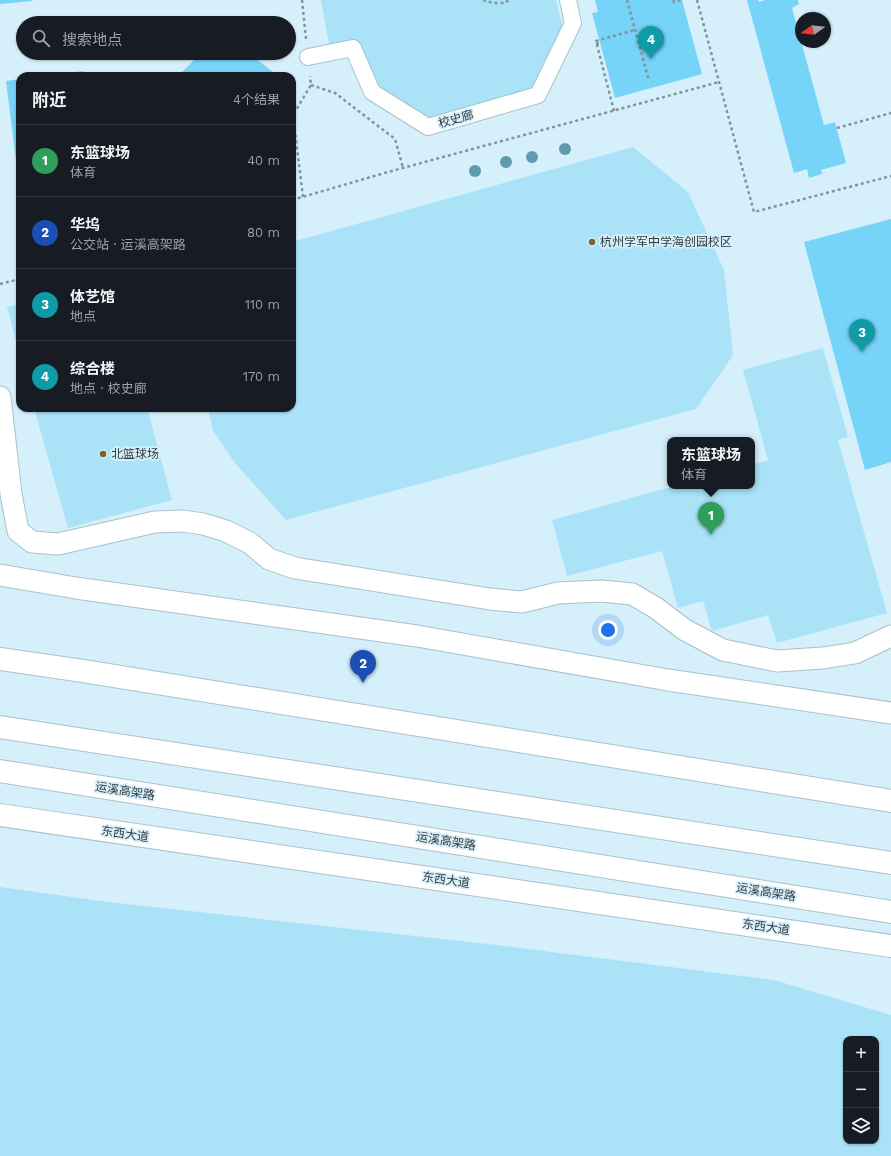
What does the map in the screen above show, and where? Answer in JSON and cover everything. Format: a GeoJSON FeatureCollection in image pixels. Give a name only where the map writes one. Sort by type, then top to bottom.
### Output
{"type":"FeatureCollection","features":[{"type":"Feature","properties":{"kind":"highway"},"geometry":{"type":"LineString","coordinates":[[0,659],[83,671],[891,801]]}},
{"type":"Feature","properties":{"kind":"highway"},"geometry":{"type":"LineString","coordinates":[[0,727],[891,863]]}},
{"type":"Feature","properties":{"kind":"highway","name":"运溪高架路"},"geometry":{"type":"LineString","coordinates":[[0,771],[891,912]]}},
{"type":"Feature","properties":{"kind":"highway","name":"东西大道"},"geometry":{"type":"LineString","coordinates":[[0,815],[891,946]]}},
{"type":"Feature","properties":{"kind":"street","name":"校史廊"},"geometry":{"type":"LineString","coordinates":[[308,57],[353,48],[372,92],[428,127],[538,95],[573,23],[568,0]]}},
{"type":"Feature","properties":{"kind":"street"},"geometry":{"type":"LineString","coordinates":[[0,397],[11,494],[18,531],[32,542],[58,544],[155,522],[183,521],[203,524],[226,531],[250,543],[269,559],[295,568],[490,599],[522,602],[558,593],[601,591],[632,594],[656,608],[684,630],[723,650],[777,661],[823,658],[856,653],[888,639],[891,636]]}},
{"type":"Feature","properties":{"kind":"street"},"geometry":{"type":"LineString","coordinates":[[0,575],[76,588],[417,636],[668,680],[891,713]]}},
{"type":"Feature","properties":{"kind":"path"},"geometry":{"type":"LineString","coordinates":[[296,110],[311,85],[302,0]]}},
{"type":"Feature","properties":{"kind":"path"},"geometry":{"type":"LineString","coordinates":[[483,0],[493,3],[506,3],[508,0]]}},
{"type":"Feature","properties":{"kind":"path"},"geometry":{"type":"LineString","coordinates":[[627,0],[649,81]]}},
{"type":"Feature","properties":{"kind":"path"},"geometry":{"type":"LineString","coordinates":[[673,0],[674,2],[681,0]]}},
{"type":"Feature","properties":{"kind":"path"},"geometry":{"type":"LineString","coordinates":[[697,0],[754,212],[891,176]]}},
{"type":"Feature","properties":{"kind":"path"},"geometry":{"type":"LineString","coordinates":[[596,44],[596,41],[635,30]]}},
{"type":"Feature","properties":{"kind":"path"},"geometry":{"type":"LineString","coordinates":[[596,44],[600,43]]}},
{"type":"Feature","properties":{"kind":"path"},"geometry":{"type":"LineString","coordinates":[[596,44],[614,111]]}},
{"type":"Feature","properties":{"kind":"path"},"geometry":{"type":"LineString","coordinates":[[296,199],[404,168],[719,82]]}},
{"type":"Feature","properties":{"kind":"path"},"geometry":{"type":"LineString","coordinates":[[311,85],[335,93],[395,139],[404,168]]}},
{"type":"Feature","properties":{"kind":"path"},"geometry":{"type":"LineString","coordinates":[[837,128],[891,113]]}},
{"type":"Feature","properties":{"kind":"path"},"geometry":{"type":"LineString","coordinates":[[296,140],[303,198]]}},
{"type":"Feature","properties":{"kind":"path"},"geometry":{"type":"LineString","coordinates":[[0,284],[16,280]]}},
{"type":"Feature","properties":{"kind":"shaded area"},"geometry":{"type":"Polygon","coordinates":[[[321,0],[556,0],[563,27],[531,93],[430,121],[375,87],[359,43],[330,49],[321,0]]]}},
{"type":"Feature","properties":{"kind":"shaded area"},"geometry":{"type":"Polygon","coordinates":[[[633,147],[688,192],[724,270],[733,355],[696,409],[286,520],[235,463],[213,431],[209,412],[296,412],[296,241],[633,147]]]}},
{"type":"Feature","properties":{"kind":"shaded area"},"geometry":{"type":"Polygon","coordinates":[[[16,305],[16,341],[7,307],[16,305]]]}},
{"type":"Feature","properties":{"kind":"shaded area"},"geometry":{"type":"Polygon","coordinates":[[[823,348],[848,437],[838,440],[887,613],[777,643],[768,615],[712,631],[703,601],[678,608],[662,551],[567,576],[552,520],[667,488],[755,489],[755,464],[768,460],[743,370],[823,348]]]}},
{"type":"Feature","properties":{"kind":"shaded area","name":"北篮球场"},"geometry":{"type":"Polygon","coordinates":[[[35,412],[148,412],[172,500],[68,528],[35,412]]]}},
{"type":"Feature","properties":{"kind":"shaded area"},"geometry":{"type":"Polygon","coordinates":[[[0,887],[108,902],[497,945],[774,980],[891,1015],[891,1156],[0,1156],[0,887]]]}},
{"type":"Feature","properties":{"kind":"building"},"geometry":{"type":"Polygon","coordinates":[[[0,0],[32,0],[32,1],[0,4],[0,0]]]}},
{"type":"Feature","properties":{"kind":"building"},"geometry":{"type":"Polygon","coordinates":[[[595,0],[682,0],[702,74],[615,98],[592,13],[598,12],[595,0]]]}},
{"type":"Feature","properties":{"kind":"building"},"geometry":{"type":"Polygon","coordinates":[[[747,0],[758,0],[759,2],[765,0],[798,0],[799,4],[792,8],[795,19],[795,48],[803,48],[824,125],[835,122],[846,163],[821,170],[822,174],[809,178],[807,169],[794,173],[747,0]]]}},
{"type":"Feature","properties":{"kind":"building"},"geometry":{"type":"Polygon","coordinates":[[[194,60],[258,60],[273,72],[182,72],[194,60]]]}},
{"type":"Feature","properties":{"kind":"building"},"geometry":{"type":"Polygon","coordinates":[[[16,80],[16,160],[6,81],[16,80]]]}},
{"type":"Feature","properties":{"kind":"building"},"geometry":{"type":"Polygon","coordinates":[[[891,219],[891,462],[865,470],[804,242],[891,219]]]}},
{"type":"Feature","properties":{"kind":"place","name":"综合楼"},"geometry":{"type":"Point","coordinates":[651,59]}},
{"type":"Feature","properties":{"kind":"place","name":"杭州学军中学海创园校区"},"geometry":{"type":"Point","coordinates":[592,242]}},
{"type":"Feature","properties":{"kind":"place","name":"体艺馆"},"geometry":{"type":"Point","coordinates":[862,352]}},
{"type":"Feature","properties":{"kind":"place","name":"北篮球场"},"geometry":{"type":"Point","coordinates":[103,454]}},
{"type":"Feature","properties":{"kind":"place","name":"东篮球场"},"geometry":{"type":"Point","coordinates":[711,535]}},
{"type":"Feature","properties":{"kind":"place","name":"华坞"},"geometry":{"type":"Point","coordinates":[363,683]}}]}
